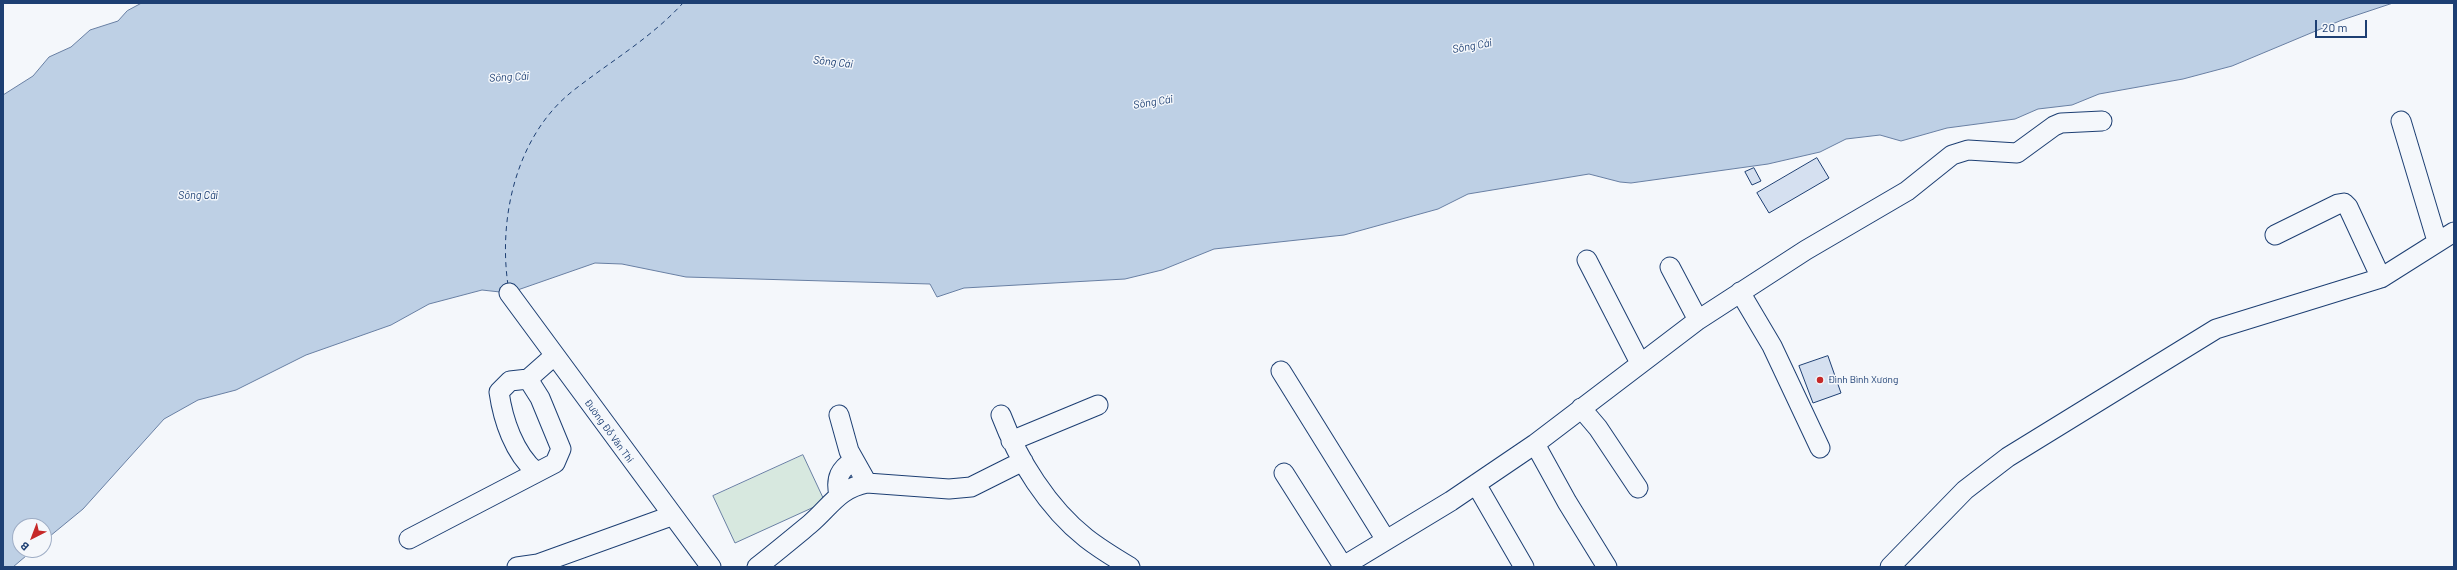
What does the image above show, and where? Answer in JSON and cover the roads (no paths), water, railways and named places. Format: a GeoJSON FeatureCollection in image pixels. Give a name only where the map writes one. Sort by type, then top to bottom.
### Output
{"type":"FeatureCollection","features":[{"type":"Feature","properties":{"kind":"street"},"geometry":{"type":"LineString","coordinates":[[1284,473],[1343,566],[1476,484],[1535,444],[1698,320],[1806,250],[1907,191],[1960,151],[2018,153],[2054,126],[2061,123],[2102,121]]}},
{"type":"Feature","properties":{"kind":"street"},"geometry":{"type":"LineString","coordinates":[[2401,121],[2437,241]]}},
{"type":"Feature","properties":{"kind":"street"},"geometry":{"type":"LineString","coordinates":[[2275,235],[2338,204],[2344,203],[2348,207],[2381,278]]}},
{"type":"Feature","properties":{"kind":"street"},"geometry":{"type":"LineString","coordinates":[[1890,567],[1965,490],[2008,457],[2216,329],[2381,278],[2437,241],[2454,232]]}},
{"type":"Feature","properties":{"kind":"street"},"geometry":{"type":"LineString","coordinates":[[1587,260],[1640,363]]}},
{"type":"Feature","properties":{"kind":"street"},"geometry":{"type":"LineString","coordinates":[[1670,267],[1698,320]]}},
{"type":"Feature","properties":{"kind":"street"},"geometry":{"type":"LineString","coordinates":[[1740,292],[1772,346],[1820,448]]}},
{"type":"Feature","properties":{"kind":"street","name":"Đường Đỗ Văn Thi"},"geometry":{"type":"LineString","coordinates":[[509,293],[671,516],[711,567]]}},
{"type":"Feature","properties":{"kind":"street"},"geometry":{"type":"LineString","coordinates":[[536,472],[525,462],[502,415],[499,392],[510,381],[528,379],[554,356]]}},
{"type":"Feature","properties":{"kind":"street"},"geometry":{"type":"LineString","coordinates":[[1281,371],[1386,540]]}},
{"type":"Feature","properties":{"kind":"street"},"geometry":{"type":"LineString","coordinates":[[409,539],[555,463],[561,449],[540,398],[528,379]]}},
{"type":"Feature","properties":{"kind":"street"},"geometry":{"type":"LineString","coordinates":[[1011,441],[1098,405]]}},
{"type":"Feature","properties":{"kind":"street"},"geometry":{"type":"LineString","coordinates":[[1581,408],[1598,428],[1638,488]]}},
{"type":"Feature","properties":{"kind":"street"},"geometry":{"type":"LineString","coordinates":[[839,415],[849,451],[868,483]]}},
{"type":"Feature","properties":{"kind":"street"},"geometry":{"type":"LineString","coordinates":[[1001,415],[1011,441],[1023,461],[1040,488],[1068,522],[1102,551],[1130,567]]}},
{"type":"Feature","properties":{"kind":"street"},"geometry":{"type":"LineString","coordinates":[[1535,444],[1567,502],[1607,567]]}},
{"type":"Feature","properties":{"kind":"street"},"geometry":{"type":"LineString","coordinates":[[839,494],[837,485],[840,471],[854,460]]}},
{"type":"Feature","properties":{"kind":"street"},"geometry":{"type":"LineString","coordinates":[[757,567],[812,522],[839,494],[856,485],[868,483],[949,489],[971,487],[1023,461]]}},
{"type":"Feature","properties":{"kind":"street"},"geometry":{"type":"LineString","coordinates":[[1476,484],[1524,567]]}},
{"type":"Feature","properties":{"kind":"street"},"geometry":{"type":"LineString","coordinates":[[517,567],[538,564],[671,516]]}},
{"type":"Feature","properties":{"kind":"water","name":"Sông Cái"},"geometry":{"type":"Polygon","coordinates":[[[142,3],[2393,3],[2342,20],[2232,66],[2183,79],[2099,94],[2072,105],[2038,109],[2015,119],[1947,128],[1901,141],[1880,135],[1846,139],[1820,152],[1768,164],[1631,183],[1620,182],[1589,174],[1468,194],[1438,209],[1344,235],[1214,249],[1162,270],[1125,279],[964,288],[937,297],[930,284],[686,277],[622,264],[595,263],[509,293],[482,290],[429,304],[391,325],[306,355],[236,390],[198,400],[164,419],[83,509],[52,534],[52,518],[12,518],[12,558],[24,558],[13,567],[3,567],[3,95],[33,76],[49,57],[71,47],[90,30],[118,21],[127,11],[142,3]]]}},
{"type":"Feature","properties":{"kind":"place","name":"Đình Bình Xương"},"geometry":{"type":"Point","coordinates":[1820,380]}}]}
